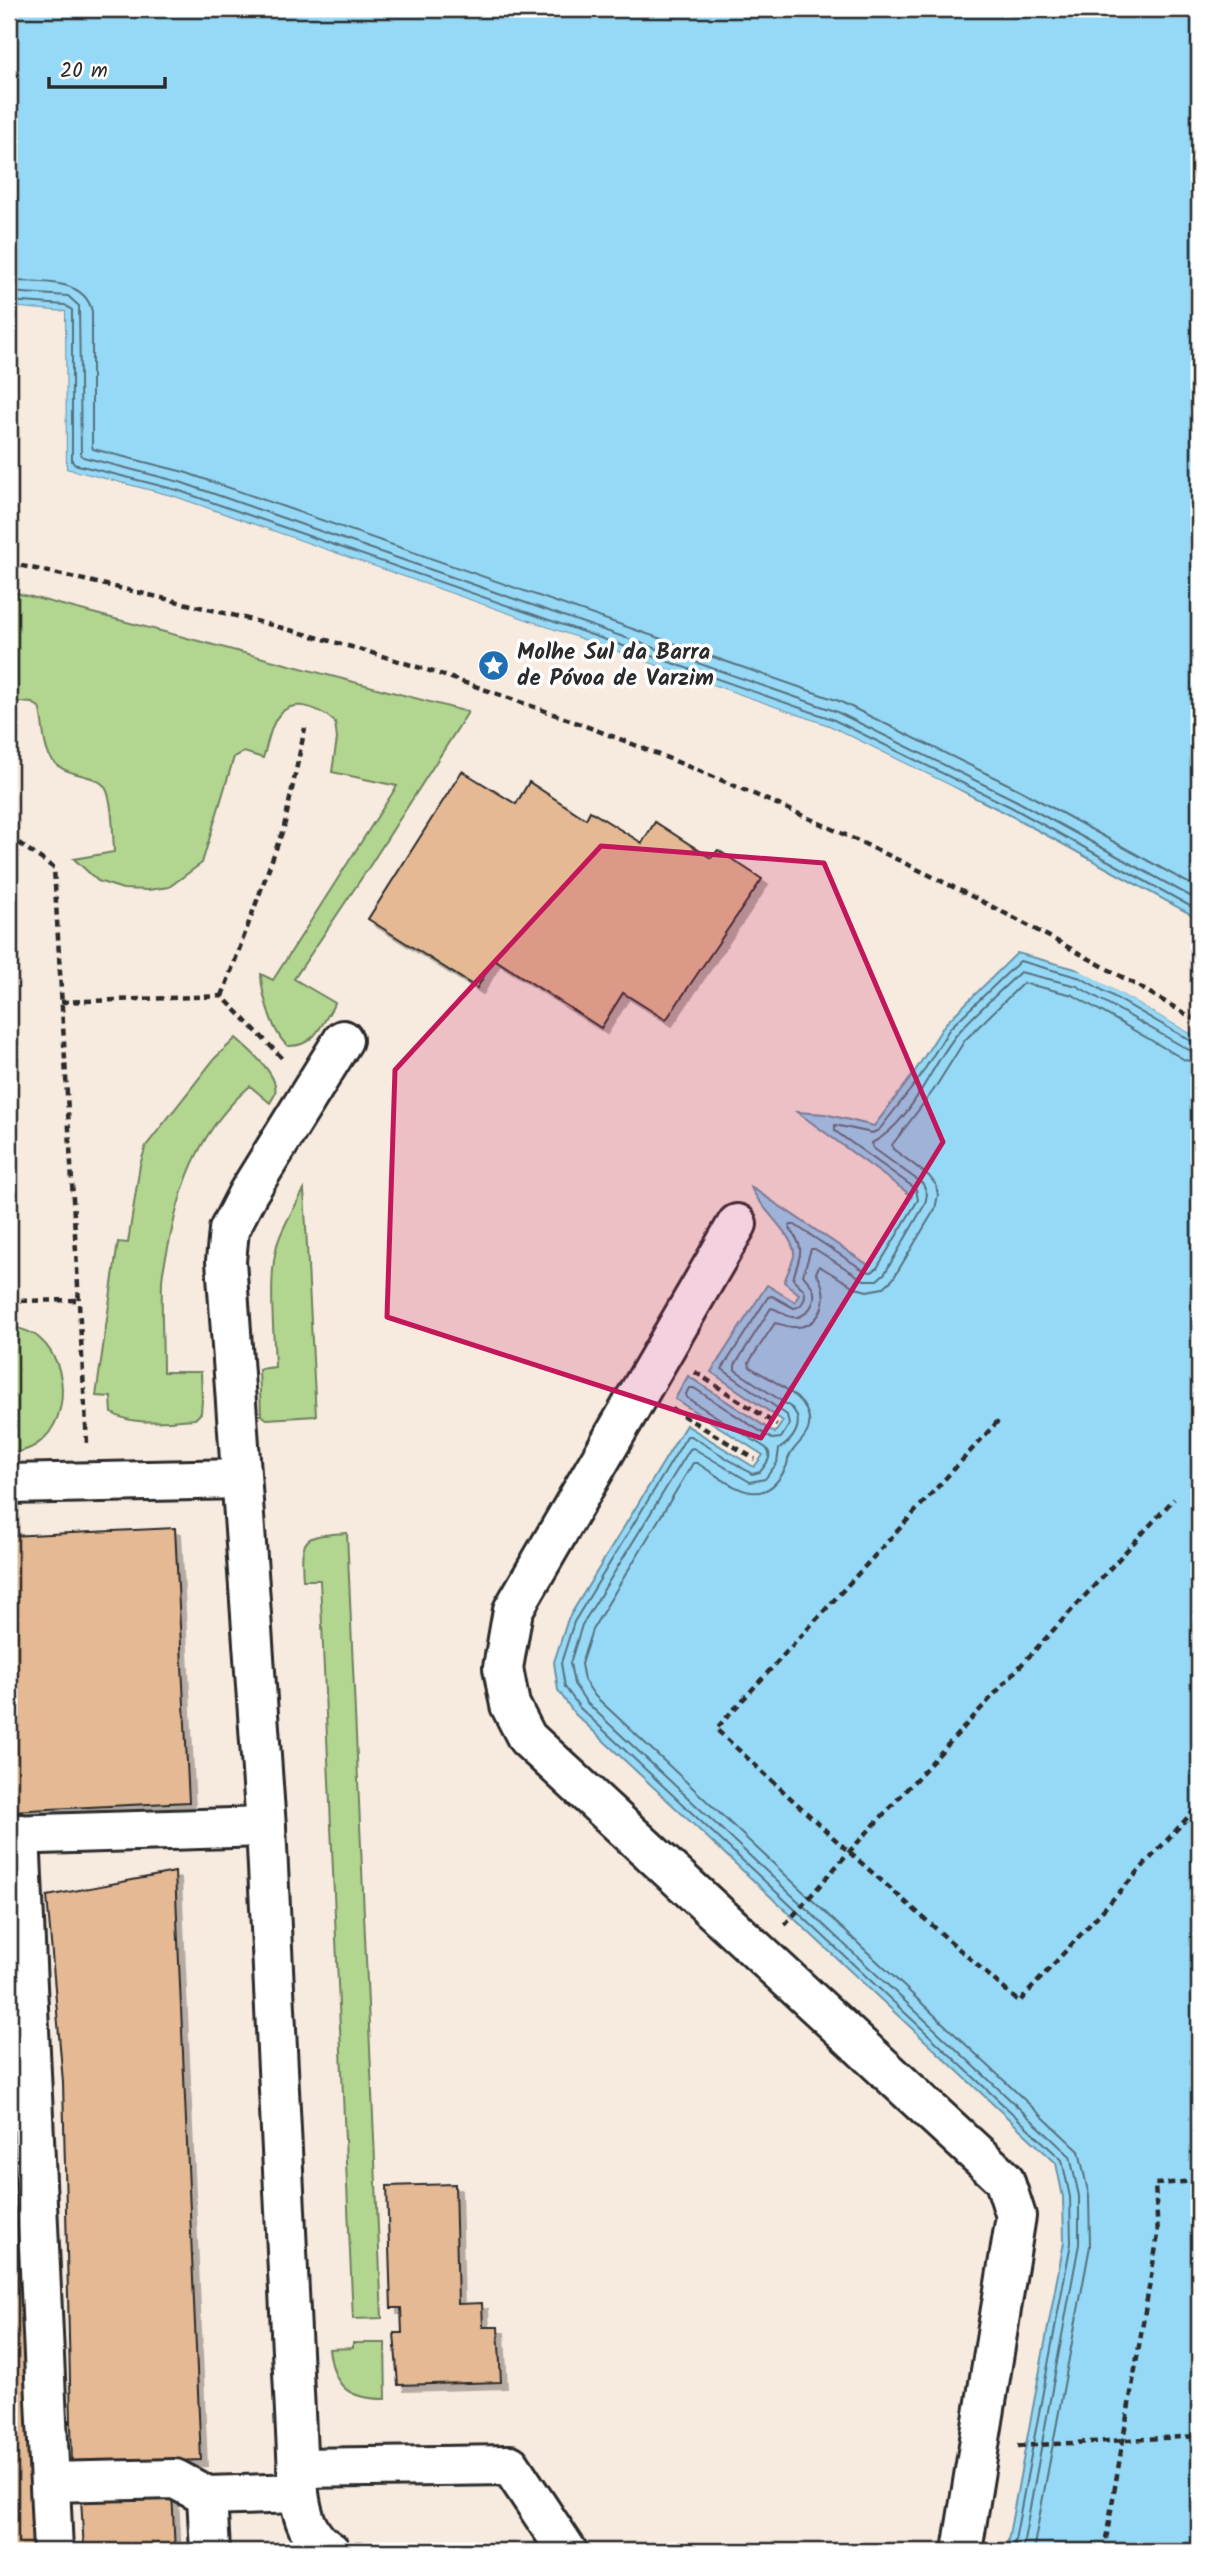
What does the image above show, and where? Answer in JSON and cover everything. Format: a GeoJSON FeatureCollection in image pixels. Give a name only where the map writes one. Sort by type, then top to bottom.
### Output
{"type":"FeatureCollection","features":[{"type":"Feature","properties":{"kind":"lane"},"geometry":{"type":"LineString","coordinates":[[330,2551],[311,2536],[304,2517],[298,2481],[266,1827],[226,1261],[229,1230],[247,1193],[343,1040]]}},
{"type":"Feature","properties":{"kind":"lane"},"geometry":{"type":"LineString","coordinates":[[737,1224],[513,1610],[503,1668],[510,1705],[527,1738],[1003,2179],[1016,2216],[962,2551]]}},
{"type":"Feature","properties":{"kind":"lane"},"geometry":{"type":"LineString","coordinates":[[9,1484],[241,1479]]}},
{"type":"Feature","properties":{"kind":"lane"},"geometry":{"type":"LineString","coordinates":[[53,2551],[15,1834],[266,1827]]}},
{"type":"Feature","properties":{"kind":"lane"},"geometry":{"type":"LineString","coordinates":[[50,2482],[175,2479],[207,2496],[298,2481],[510,2465],[567,2551]]}},
{"type":"Feature","properties":{"kind":"lane"},"geometry":{"type":"LineString","coordinates":[[207,2496],[210,2551]]}},
{"type":"Feature","properties":{"kind":"path"},"geometry":{"type":"LineString","coordinates":[[9,563],[301,634],[432,672],[599,732],[753,795],[1018,919],[1199,1022]]}},
{"type":"Feature","properties":{"kind":"path"},"geometry":{"type":"LineString","coordinates":[[222,996],[284,827],[305,728]]}},
{"type":"Feature","properties":{"kind":"path"},"geometry":{"type":"LineString","coordinates":[[9,836],[54,867],[89,1482]]}},
{"type":"Feature","properties":{"kind":"path"},"geometry":{"type":"LineString","coordinates":[[61,1002],[222,996],[312,1089]]}},
{"type":"Feature","properties":{"kind":"path"},"geometry":{"type":"LineString","coordinates":[[9,1301],[78,1300]]}},
{"type":"Feature","properties":{"kind":"path"},"geometry":{"type":"LineString","coordinates":[[663,1352],[776,1425]]}},
{"type":"Feature","properties":{"kind":"path"},"geometry":{"type":"LineString","coordinates":[[641,1390],[755,1459]]}},
{"type":"Feature","properties":{"kind":"path"},"geometry":{"type":"LineString","coordinates":[[998,1421],[716,1729],[849,1852],[1019,2002],[1199,1805]]}},
{"type":"Feature","properties":{"kind":"path"},"geometry":{"type":"LineString","coordinates":[[759,1954],[849,1852],[1174,1499]]}},
{"type":"Feature","properties":{"kind":"path"},"geometry":{"type":"LineString","coordinates":[[1104,2551],[1158,2235],[1155,2184],[1199,2181]]}},
{"type":"Feature","properties":{"kind":"path"},"geometry":{"type":"LineString","coordinates":[[979,2447],[1199,2436]]}},
{"type":"Feature","properties":{"kind":"highlighted area"},"geometry":{"type":"Polygon","coordinates":[[[601,846],[824,863],[943,1142],[761,1438],[387,1317],[395,1070],[601,846]]]}},
{"type":"Feature","properties":{"kind":"green space"},"geometry":{"type":"Polygon","coordinates":[[[9,591],[468,712],[294,979],[335,1003],[317,1033],[305,1043],[288,1046],[277,1033],[263,991],[261,974],[273,980],[397,786],[332,772],[337,739],[335,722],[312,708],[288,708],[275,721],[263,758],[244,752],[234,757],[202,863],[169,887],[123,889],[98,881],[74,859],[114,852],[108,793],[100,782],[54,763],[45,744],[39,707],[32,703],[9,701],[9,591]]]}},
{"type":"Feature","properties":{"kind":"green space"},"geometry":{"type":"Polygon","coordinates":[[[236,1038],[255,1055],[273,1078],[275,1094],[270,1103],[250,1086],[219,1119],[196,1155],[175,1217],[162,1281],[163,1372],[201,1372],[201,1413],[195,1419],[131,1420],[112,1413],[111,1397],[96,1396],[118,1242],[128,1243],[140,1165],[146,1146],[215,1058],[236,1038]]]}},
{"type":"Feature","properties":{"kind":"green space"},"geometry":{"type":"Polygon","coordinates":[[[304,1190],[316,1416],[267,1419],[261,1415],[259,1369],[275,1367],[272,1306],[274,1259],[282,1230],[304,1190]]]}},
{"type":"Feature","properties":{"kind":"green space"},"geometry":{"type":"Polygon","coordinates":[[[9,1326],[36,1336],[51,1352],[59,1370],[62,1388],[60,1407],[54,1424],[44,1439],[29,1449],[9,1453],[9,1326]]]}},
{"type":"Feature","properties":{"kind":"green space"},"geometry":{"type":"Polygon","coordinates":[[[347,1533],[382,2318],[353,2319],[320,1580],[303,1580],[302,1565],[304,1546],[313,1537],[347,1533]]]}},
{"type":"Feature","properties":{"kind":"green space"},"geometry":{"type":"Polygon","coordinates":[[[353,2343],[385,2343],[386,2399],[362,2397],[345,2389],[339,2382],[329,2349],[353,2348],[353,2343]]]}},
{"type":"Feature","properties":{"kind":"water"},"geometry":{"type":"Polygon","coordinates":[[[9,9],[1199,9],[1199,919],[1008,814],[829,726],[175,497],[66,469],[65,312],[9,307],[9,9]]]}},
{"type":"Feature","properties":{"kind":"water"},"geometry":{"type":"Polygon","coordinates":[[[1017,953],[1083,971],[1199,1038],[1199,2551],[1006,2551],[1064,2242],[1063,2197],[1056,2163],[574,1713],[558,1690],[554,1662],[568,1619],[686,1425],[754,1467],[763,1455],[675,1399],[688,1376],[775,1433],[783,1421],[711,1372],[767,1285],[795,1302],[799,1294],[784,1282],[794,1256],[790,1240],[751,1187],[870,1266],[912,1196],[797,1112],[825,1114],[874,1126],[912,1076],[945,1024],[1017,953]]]}},
{"type":"Feature","properties":{"kind":"pier"},"geometry":{"type":"Polygon","coordinates":[[[9,307],[65,312],[66,469],[175,497],[829,726],[951,786],[1199,920],[1199,923],[1006,817],[828,729],[174,500],[64,472],[62,315],[9,311],[9,307]]]}},
{"type":"Feature","properties":{"kind":"pier"},"geometry":{"type":"Polygon","coordinates":[[[1067,963],[1085,968],[1199,1034],[1199,1038],[1067,963]]]}},
{"type":"Feature","properties":{"kind":"building"},"geometry":{"type":"Polygon","coordinates":[[[462,771],[516,804],[529,782],[586,819],[590,811],[642,843],[655,822],[711,858],[718,850],[762,879],[666,1020],[623,993],[601,1028],[494,959],[477,988],[368,919],[462,771]]]}},
{"type":"Feature","properties":{"kind":"building"},"geometry":{"type":"Polygon","coordinates":[[[175,1528],[189,1802],[9,1811],[9,1536],[175,1528]]]}},
{"type":"Feature","properties":{"kind":"building"},"geometry":{"type":"Polygon","coordinates":[[[175,1872],[201,2460],[72,2465],[63,2082],[47,1896],[175,1872]]]}},
{"type":"Feature","properties":{"kind":"building"},"geometry":{"type":"Polygon","coordinates":[[[9,1942],[32,2456],[33,2551],[9,2551],[9,1942]]]}},
{"type":"Feature","properties":{"kind":"building"},"geometry":{"type":"Polygon","coordinates":[[[455,2184],[458,2304],[482,2303],[483,2327],[498,2327],[501,2382],[398,2385],[394,2333],[402,2333],[401,2308],[391,2308],[387,2186],[455,2184]]]}},
{"type":"Feature","properties":{"kind":"building"},"geometry":{"type":"Polygon","coordinates":[[[172,2492],[175,2551],[84,2551],[81,2498],[172,2492]]]}},
{"type":"Feature","properties":{"kind":"place","name":"Molhe Sul da Barra de Póvoa de Varzim"},"geometry":{"type":"Point","coordinates":[494,666]}}]}
